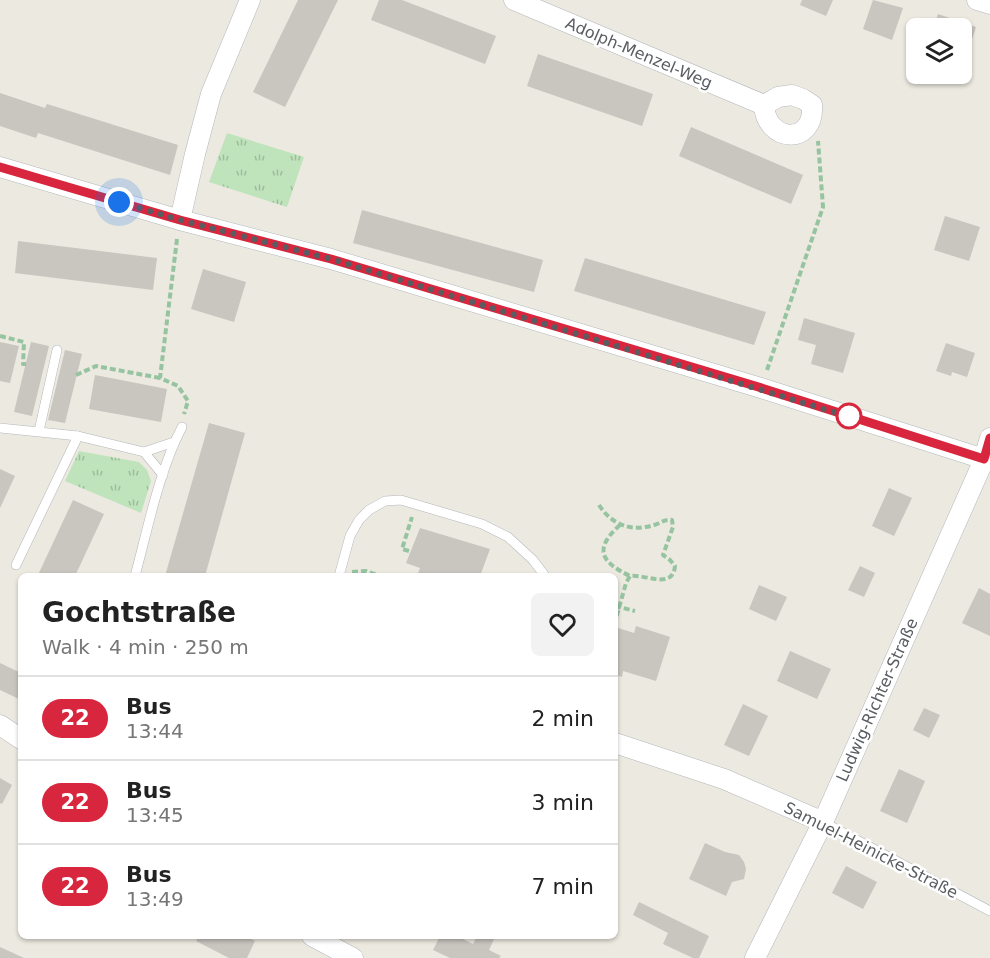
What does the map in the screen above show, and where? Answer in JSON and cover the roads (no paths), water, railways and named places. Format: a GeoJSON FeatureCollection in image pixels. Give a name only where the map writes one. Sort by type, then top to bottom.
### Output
{"type":"FeatureCollection","features":[{"type":"Feature","properties":{"kind":"street"},"geometry":{"type":"LineString","coordinates":[[180,220],[212,94],[250,0]]}},
{"type":"Feature","properties":{"kind":"street","name":"Adolph-Menzel-Weg"},"geometry":{"type":"LineString","coordinates":[[514,0],[764,105]]}},
{"type":"Feature","properties":{"kind":"street"},"geometry":{"type":"LineString","coordinates":[[977,0],[990,4]]}},
{"type":"Feature","properties":{"kind":"street"},"geometry":{"type":"LineString","coordinates":[[0,167],[180,220],[331,259],[761,388],[984,459]]}},
{"type":"Feature","properties":{"kind":"street","name":"Ludwig-Richter-Straße"},"geometry":{"type":"LineString","coordinates":[[755,958],[824,822],[984,459],[990,438]]}},
{"type":"Feature","properties":{"kind":"street"},"geometry":{"type":"LineString","coordinates":[[0,725],[18,737]]}},
{"type":"Feature","properties":{"kind":"street","name":"Samuel-Heinicke-Straße"},"geometry":{"type":"LineString","coordinates":[[618,744],[724,778],[824,822]]}},
{"type":"Feature","properties":{"kind":"street"},"geometry":{"type":"LineString","coordinates":[[318,939],[353,958]]}},
{"type":"Feature","properties":{"kind":"lane"},"geometry":{"type":"LineString","coordinates":[[39,431],[57,350]]}},
{"type":"Feature","properties":{"kind":"lane"},"geometry":{"type":"LineString","coordinates":[[136,573],[163,475],[174,441],[182,427]]}},
{"type":"Feature","properties":{"kind":"lane"},"geometry":{"type":"LineString","coordinates":[[0,428],[78,436],[144,452],[174,441]]}},
{"type":"Feature","properties":{"kind":"lane"},"geometry":{"type":"LineString","coordinates":[[16,565],[78,436]]}},
{"type":"Feature","properties":{"kind":"lane"},"geometry":{"type":"LineString","coordinates":[[144,452],[163,475]]}},
{"type":"Feature","properties":{"kind":"lane"},"geometry":{"type":"LineString","coordinates":[[339,573],[350,536],[359,520],[369,510],[385,501],[401,500],[482,524],[508,537],[533,560],[543,573]]}},
{"type":"Feature","properties":{"kind":"lane","name":"Samuel-Heinicke-Straße"},"geometry":{"type":"LineString","coordinates":[[824,822],[990,911]]}}]}
